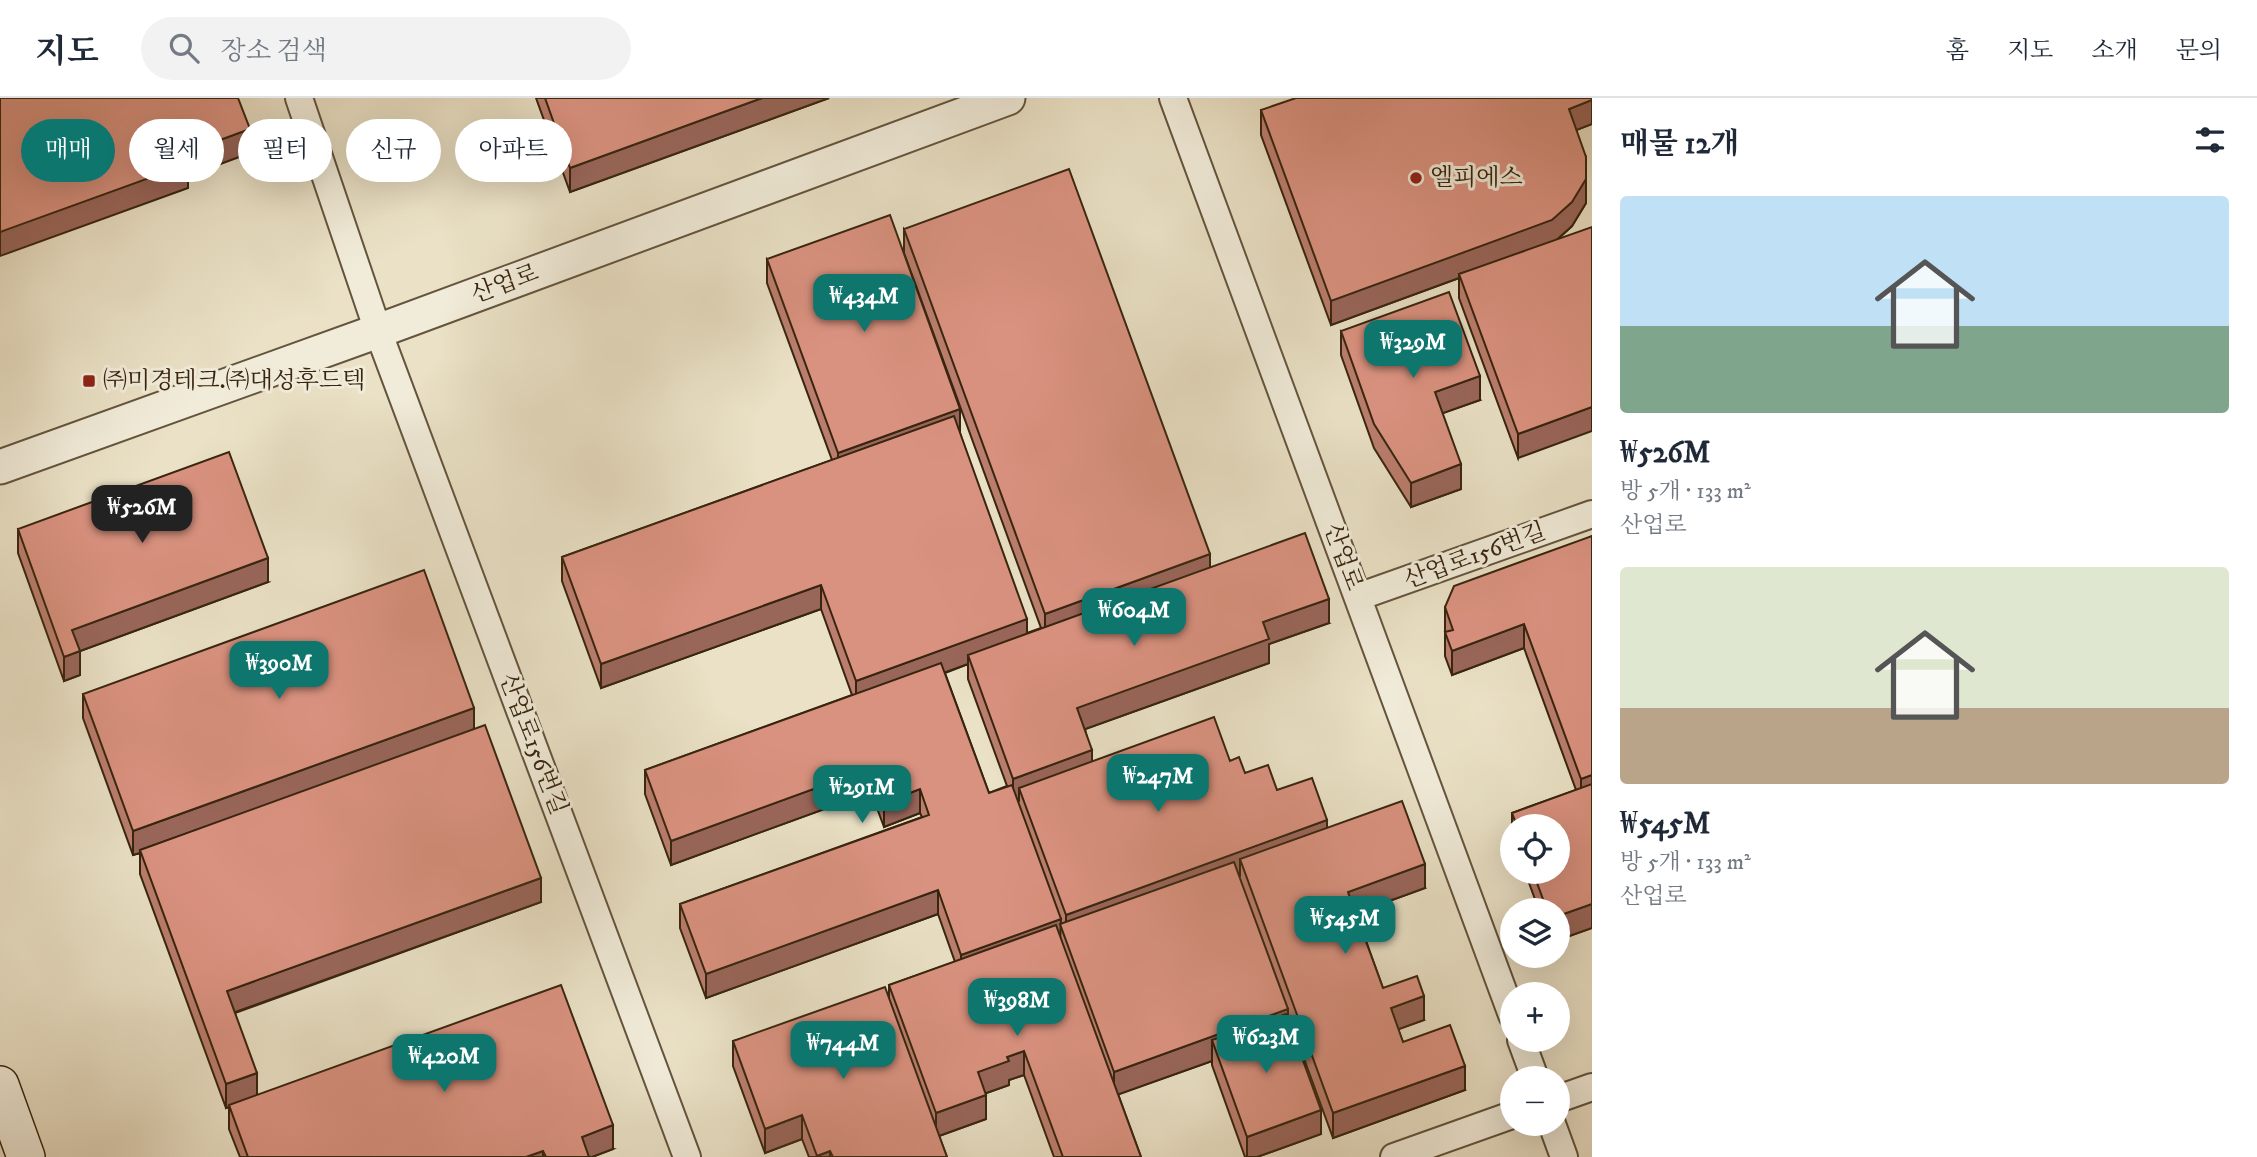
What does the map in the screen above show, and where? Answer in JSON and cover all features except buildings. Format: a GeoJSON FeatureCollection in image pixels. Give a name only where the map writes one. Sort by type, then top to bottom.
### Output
{"type":"FeatureCollection","features":[{"type":"Feature","properties":{"kind":"main road"},"geometry":{"type":"LineString","coordinates":[[0,1085],[26,1157]]}},
{"type":"Feature","properties":{"kind":"street","name":"산업로156번길"},"geometry":{"type":"LineString","coordinates":[[299,98],[378,331],[687,1157]]}},
{"type":"Feature","properties":{"kind":"street","name":"산업로"},"geometry":{"type":"LineString","coordinates":[[0,467],[378,331],[1008,98]]}},
{"type":"Feature","properties":{"kind":"street","name":"산업로"},"geometry":{"type":"LineString","coordinates":[[1173,98],[1500,982]]}},
{"type":"Feature","properties":{"kind":"street","name":"산업로156번길"},"geometry":{"type":"LineString","coordinates":[[1358,597],[1592,514]]}},
{"type":"Feature","properties":{"kind":"street"},"geometry":{"type":"LineString","coordinates":[[1570,1095],[1592,1087]]}},
{"type":"Feature","properties":{"kind":"street"},"geometry":{"type":"LineString","coordinates":[[1394,1157],[1500,1119]]}},
{"type":"Feature","properties":{"kind":"street"},"geometry":{"type":"LineString","coordinates":[[1556,1136],[1564,1157]]}},
{"type":"Feature","properties":{"kind":"place","name":"엘피에스"},"geometry":{"type":"Point","coordinates":[1416,178]}},
{"type":"Feature","properties":{"kind":"place","name":"㈜미경테크.㈜대성후드텍"},"geometry":{"type":"Point","coordinates":[89,381]}}]}
